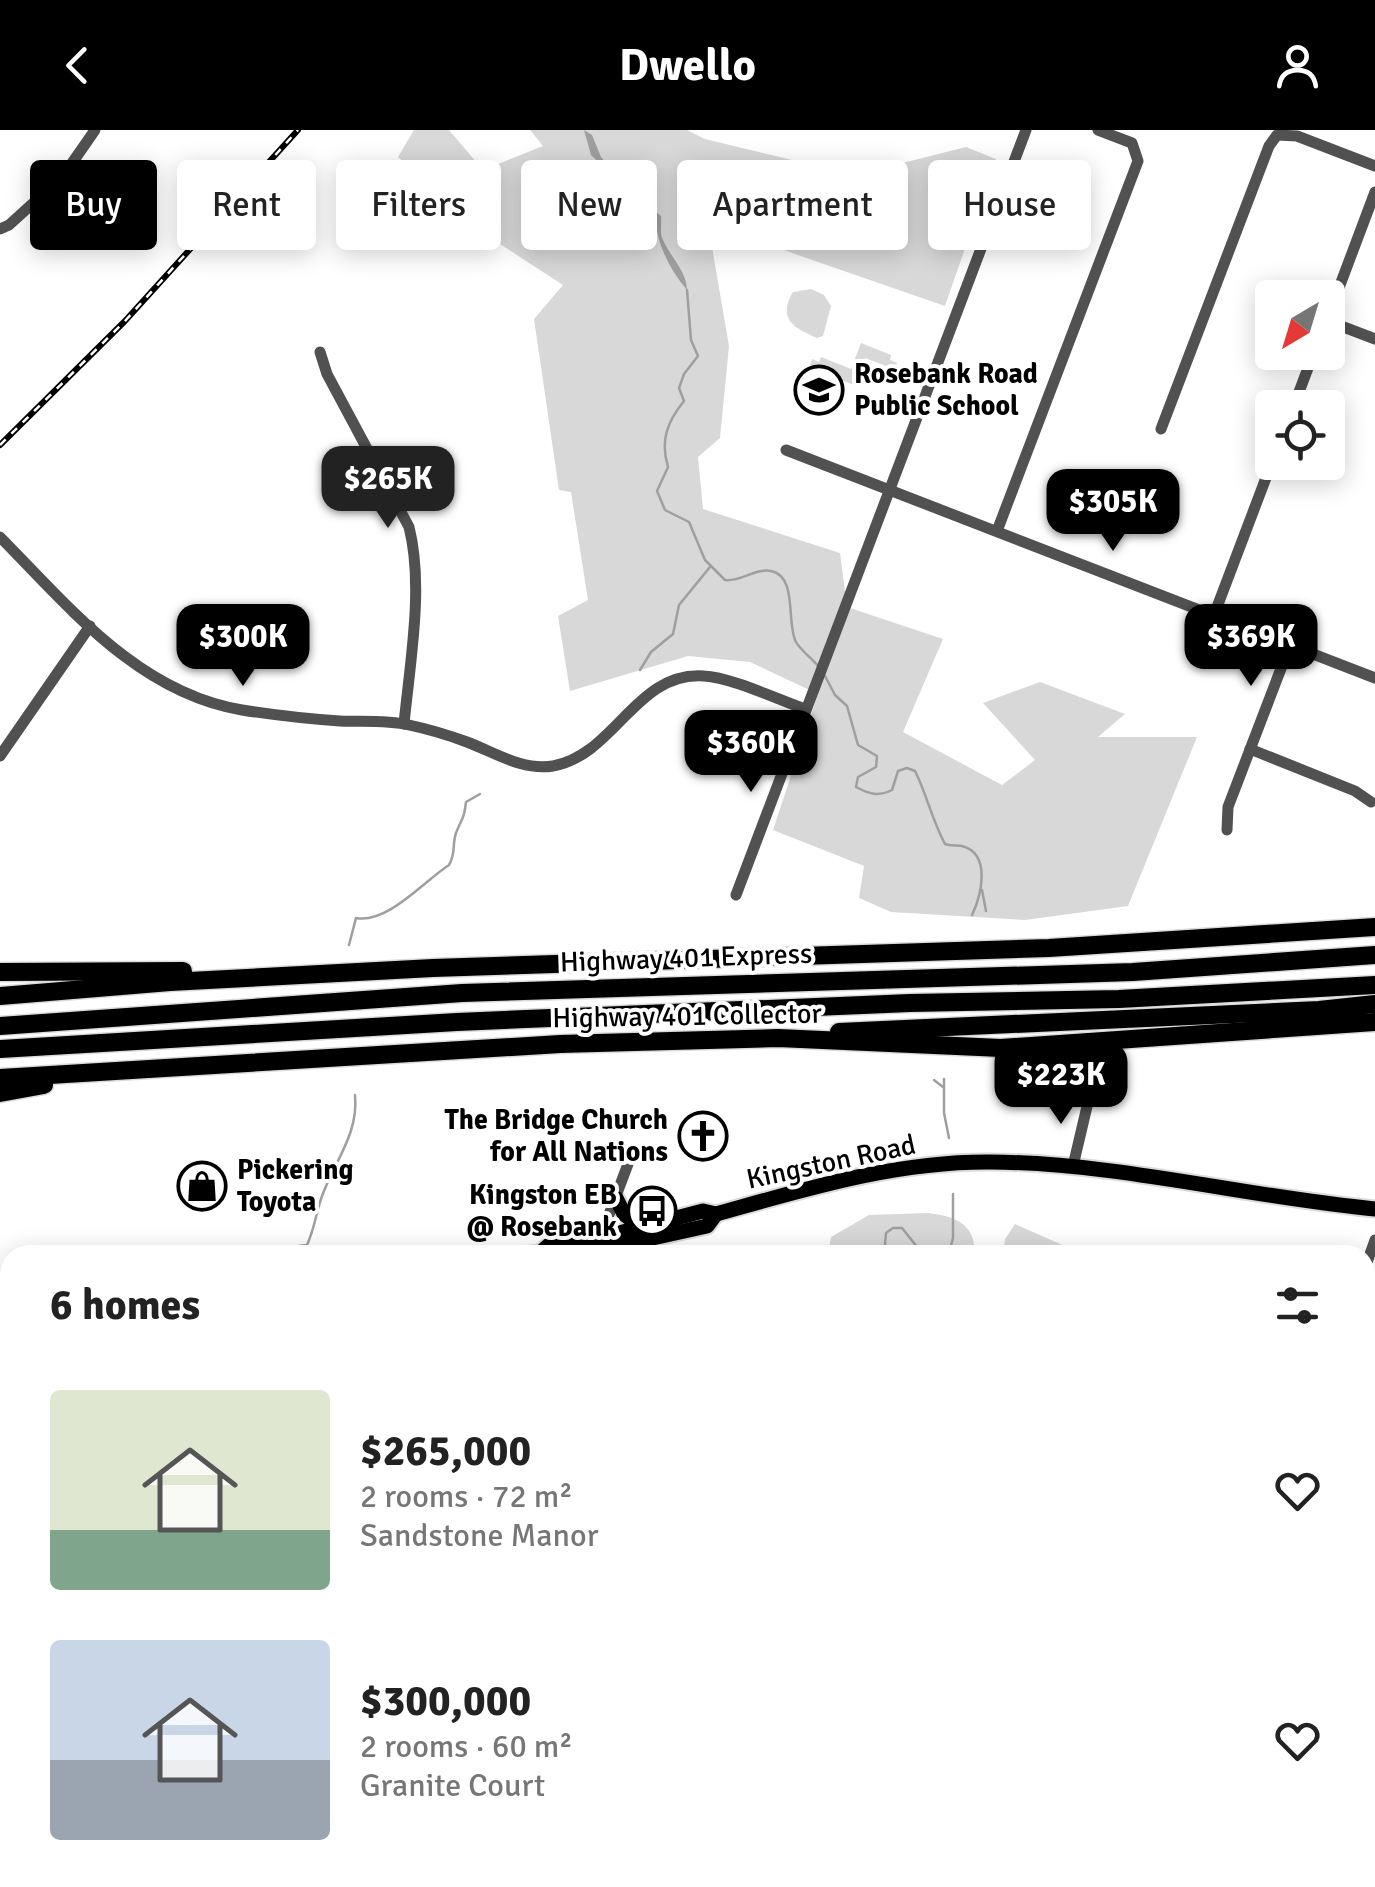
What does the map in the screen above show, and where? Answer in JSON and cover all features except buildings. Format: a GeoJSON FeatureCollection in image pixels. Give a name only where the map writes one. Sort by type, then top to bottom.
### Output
{"type":"FeatureCollection","features":[{"type":"Feature","properties":{"kind":"highway","name":"Highway 401 Collector"},"geometry":{"type":"LineString","coordinates":[[0,996],[314,974],[1050,948],[1375,928]]}},
{"type":"Feature","properties":{"kind":"highway","name":"Highway 401 Express"},"geometry":{"type":"LineString","coordinates":[[0,1026],[462,993],[1132,972],[1375,955]]}},
{"type":"Feature","properties":{"kind":"highway"},"geometry":{"type":"LineString","coordinates":[[0,972],[314,974]]}},
{"type":"Feature","properties":{"kind":"highway","name":"Highway 401 Express"},"geometry":{"type":"LineString","coordinates":[[0,1049],[457,1022],[892,1004],[1119,1000],[1375,985]]}},
{"type":"Feature","properties":{"kind":"highway"},"geometry":{"type":"LineString","coordinates":[[778,1038],[860,1030],[1319,1010],[1375,1004]]}},
{"type":"Feature","properties":{"kind":"highway","name":"Highway 401 Collector"},"geometry":{"type":"LineString","coordinates":[[0,1078],[560,1044],[778,1038],[1001,1048],[1375,1022]]}},
{"type":"Feature","properties":{"kind":"highway"},"geometry":{"type":"LineString","coordinates":[[0,1092],[122,1070]]}},
{"type":"Feature","properties":{"kind":"main road","name":"Kingston Road"},"geometry":{"type":"LineString","coordinates":[[602,1245],[641,1226],[704,1211],[716,1214],[882,1171],[988,1162],[1073,1166],[1375,1209]]}},
{"type":"Feature","properties":{"kind":"main road"},"geometry":{"type":"LineString","coordinates":[[616,1198],[624,1214],[641,1226]]}},
{"type":"Feature","properties":{"kind":"main road","name":"Kingston Road"},"geometry":{"type":"LineString","coordinates":[[611,1245],[707,1226],[716,1214]]}},
{"type":"Feature","properties":{"kind":"street"},"geometry":{"type":"LineString","coordinates":[[0,229],[9,226],[63,176],[95,130]]}},
{"type":"Feature","properties":{"kind":"street"},"geometry":{"type":"LineString","coordinates":[[736,895],[1026,130]]}},
{"type":"Feature","properties":{"kind":"street"},"geometry":{"type":"LineString","coordinates":[[997,531],[1138,161],[1132,143],[1098,130]]}},
{"type":"Feature","properties":{"kind":"street"},"geometry":{"type":"LineString","coordinates":[[1161,429],[1269,146],[1278,136],[1297,136],[1375,166]]}},
{"type":"Feature","properties":{"kind":"street"},"geometry":{"type":"LineString","coordinates":[[1342,280],[1375,192]]}},
{"type":"Feature","properties":{"kind":"street"},"geometry":{"type":"LineString","coordinates":[[1345,326],[1375,339]]}},
{"type":"Feature","properties":{"kind":"street"},"geometry":{"type":"LineString","coordinates":[[320,352],[327,374],[409,527],[414,547],[416,572],[404,724]]}},
{"type":"Feature","properties":{"kind":"street"},"geometry":{"type":"LineString","coordinates":[[786,450],[1375,678]]}},
{"type":"Feature","properties":{"kind":"street"},"geometry":{"type":"LineString","coordinates":[[1214,615],[1265,480]]}},
{"type":"Feature","properties":{"kind":"street"},"geometry":{"type":"LineString","coordinates":[[0,538],[90,626],[146,674],[209,702],[239,709],[404,724],[460,739],[522,765],[552,766],[578,758],[653,689],[678,678],[706,676],[805,709]]}},
{"type":"Feature","properties":{"kind":"street"},"geometry":{"type":"LineString","coordinates":[[0,756],[90,626]]}},
{"type":"Feature","properties":{"kind":"street"},"geometry":{"type":"LineString","coordinates":[[1226,830],[1228,807],[1290,645]]}},
{"type":"Feature","properties":{"kind":"street"},"geometry":{"type":"LineString","coordinates":[[1250,749],[1355,790],[1370,802]]}},
{"type":"Feature","properties":{"kind":"street"},"geometry":{"type":"LineString","coordinates":[[1073,1166],[1089,1098]]}},
{"type":"Feature","properties":{"kind":"street"},"geometry":{"type":"LineString","coordinates":[[597,1245],[631,1156]]}},
{"type":"Feature","properties":{"kind":"shaded area"},"geometry":{"type":"Polygon","coordinates":[[[414,130],[449,130],[474,160],[401,160],[398,157],[414,130]]]}},
{"type":"Feature","properties":{"kind":"shaded area"},"geometry":{"type":"Polygon","coordinates":[[[530,130],[687,130],[705,139],[792,160],[677,160],[677,250],[713,250],[729,346],[720,438],[698,457],[703,509],[840,553],[847,607],[943,639],[903,732],[1002,785],[1035,760],[983,703],[1040,682],[1125,714],[1098,737],[1197,737],[1128,906],[1025,920],[891,912],[859,898],[864,866],[773,830],[818,694],[750,662],[688,656],[570,691],[558,616],[588,600],[571,492],[559,490],[534,319],[563,285],[501,245],[501,163],[543,146],[530,130]]]}},
{"type":"Feature","properties":{"kind":"shaded area"},"geometry":{"type":"Polygon","coordinates":[[[584,130],[592,135],[604,160],[591,155],[584,130]]]}},
{"type":"Feature","properties":{"kind":"shaded area"},"geometry":{"type":"Polygon","coordinates":[[[966,147],[996,160],[928,160],[928,250],[964,250],[945,306],[783,250],[908,250],[908,162],[966,147]]]}},
{"type":"Feature","properties":{"kind":"shaded area"},"geometry":{"type":"Polygon","coordinates":[[[657,213],[661,216],[662,237],[681,270],[687,290],[665,256],[658,236],[657,213]]]}},
{"type":"Feature","properties":{"kind":"shaded area"},"geometry":{"type":"Polygon","coordinates":[[[811,289],[824,295],[831,306],[823,336],[817,338],[795,326],[787,316],[793,292],[811,289]]]}},
{"type":"Feature","properties":{"kind":"shaded area"},"geometry":{"type":"Polygon","coordinates":[[[861,343],[891,355],[890,360],[897,363],[894,369],[865,358],[854,385],[828,375],[816,403],[797,395],[807,367],[816,370],[810,365],[812,359],[819,362],[821,357],[851,369],[861,343]]]}},
{"type":"Feature","properties":{"kind":"shaded area"},"geometry":{"type":"Polygon","coordinates":[[[869,1215],[947,1216],[968,1229],[974,1245],[830,1245],[831,1237],[869,1215]]]}},
{"type":"Feature","properties":{"kind":"shaded area"},"geometry":{"type":"Polygon","coordinates":[[[1015,1224],[1062,1245],[1004,1245],[1015,1224]]]}},
{"type":"Feature","properties":{"kind":"waterway"},"geometry":{"type":"LineString","coordinates":[[687,290],[691,340],[698,356],[679,388],[684,401],[667,432],[668,467],[657,491],[665,510],[689,522],[705,560],[725,580],[765,571],[779,575],[788,591],[796,642],[818,666]]}},
{"type":"Feature","properties":{"kind":"waterway"},"geometry":{"type":"LineString","coordinates":[[640,670],[651,652],[673,634],[679,605],[710,567]]}},
{"type":"Feature","properties":{"kind":"waterway"},"geometry":{"type":"LineString","coordinates":[[825,676],[835,695],[847,706],[858,745],[877,756],[876,767],[858,777],[856,787],[882,793],[892,790],[898,771],[915,771],[945,844],[962,846],[977,857],[982,876],[972,915]]}},
{"type":"Feature","properties":{"kind":"waterway"},"geometry":{"type":"LineString","coordinates":[[349,945],[356,918],[380,915],[449,865],[466,802],[480,794]]}},
{"type":"Feature","properties":{"kind":"waterway"},"geometry":{"type":"LineString","coordinates":[[982,890],[986,911]]}},
{"type":"Feature","properties":{"kind":"waterway"},"geometry":{"type":"LineString","coordinates":[[944,1079],[949,1138]]}},
{"type":"Feature","properties":{"kind":"waterway"},"geometry":{"type":"LineString","coordinates":[[934,1080],[943,1087]]}},
{"type":"Feature","properties":{"kind":"waterway"},"geometry":{"type":"LineString","coordinates":[[307,1245],[326,1186],[349,1136],[355,1095]]}},
{"type":"Feature","properties":{"kind":"waterway"},"geometry":{"type":"LineString","coordinates":[[951,1245],[953,1194]]}},
{"type":"Feature","properties":{"kind":"waterway"},"geometry":{"type":"LineString","coordinates":[[885,1245],[886,1233],[893,1228],[902,1228],[916,1245]]}},
{"type":"Feature","properties":{"kind":"railway"},"geometry":{"type":"LineString","coordinates":[[0,445],[125,321],[298,130]]}},
{"type":"Feature","properties":{"kind":"place","name":"Rosebank Road Public School"},"geometry":{"type":"Point","coordinates":[819,390]}},
{"type":"Feature","properties":{"kind":"place","name":"The Bridge Church for All Nations"},"geometry":{"type":"Point","coordinates":[703,1136]}},
{"type":"Feature","properties":{"kind":"place","name":"Pickering Toyota"},"geometry":{"type":"Point","coordinates":[202,1186]}},
{"type":"Feature","properties":{"kind":"place","name":"Kingston EB @ Rosebank"},"geometry":{"type":"Point","coordinates":[652,1211]}}]}
